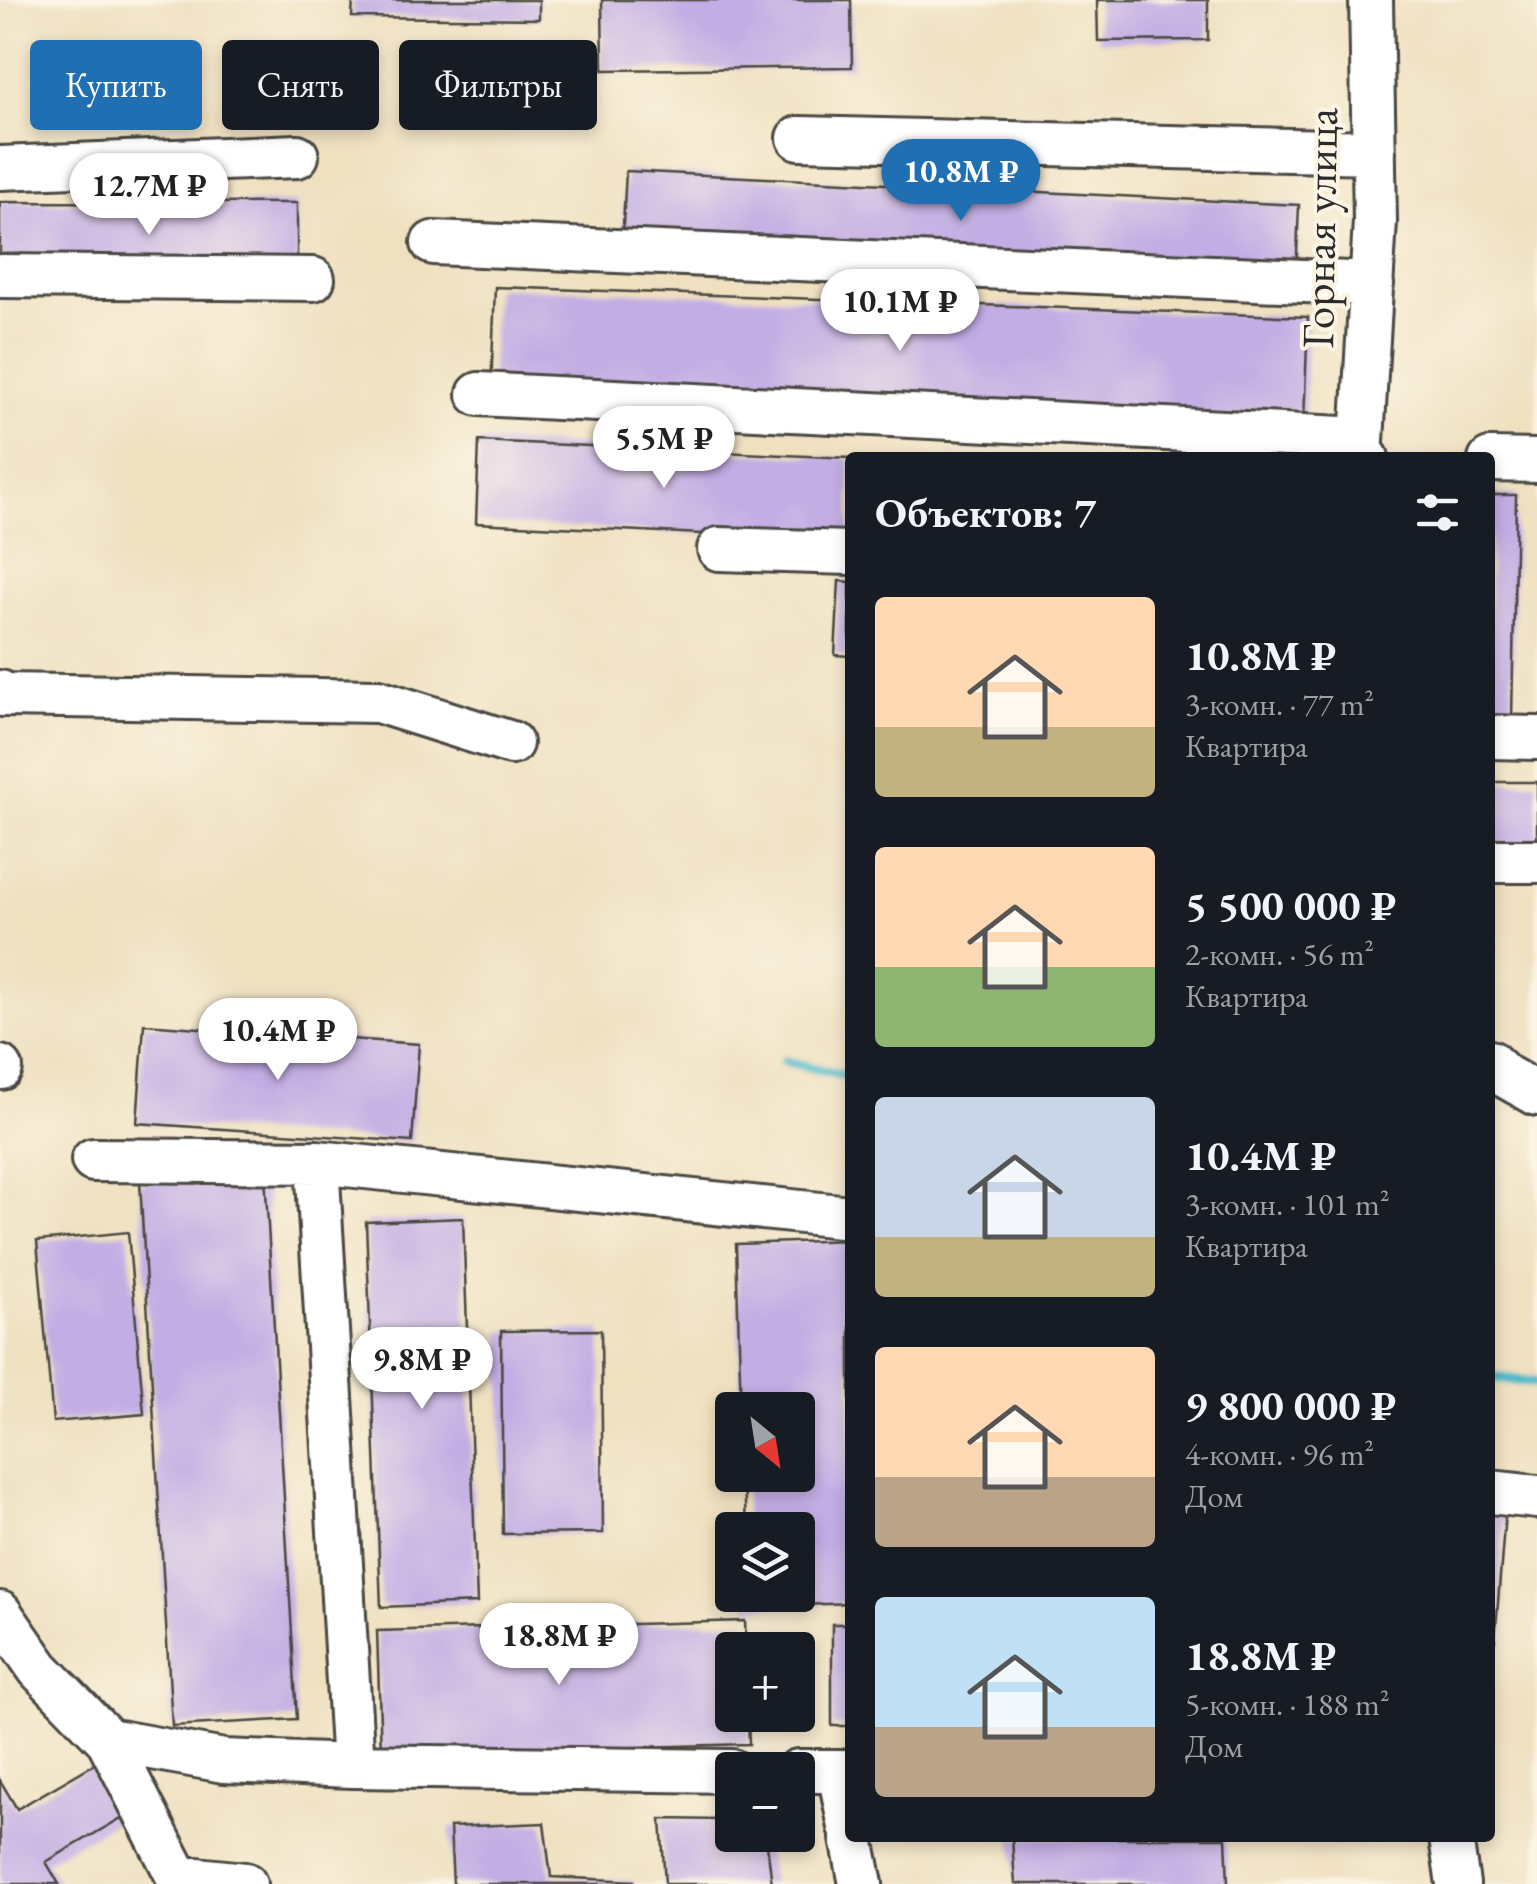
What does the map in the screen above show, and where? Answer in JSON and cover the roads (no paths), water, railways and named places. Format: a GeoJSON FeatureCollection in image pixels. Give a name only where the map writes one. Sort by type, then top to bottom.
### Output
{"type":"FeatureCollection","features":[{"type":"Feature","properties":{"kind":"street","name":"Горная улица"},"geometry":{"type":"LineString","coordinates":[[1363,451],[1372,284],[1371,0]]}},
{"type":"Feature","properties":{"kind":"street"},"geometry":{"type":"LineString","coordinates":[[800,138],[1374,152]]}},
{"type":"Feature","properties":{"kind":"street"},"geometry":{"type":"LineString","coordinates":[[0,168],[297,156]]}},
{"type":"Feature","properties":{"kind":"street"},"geometry":{"type":"LineString","coordinates":[[434,243],[1372,284]]}},
{"type":"Feature","properties":{"kind":"street"},"geometry":{"type":"LineString","coordinates":[[0,276],[313,279]]}},
{"type":"Feature","properties":{"kind":"street"},"geometry":{"type":"LineString","coordinates":[[479,394],[1363,451]]}},
{"type":"Feature","properties":{"kind":"street"},"geometry":{"type":"LineString","coordinates":[[1495,460],[1537,461]]}},
{"type":"Feature","properties":{"kind":"street"},"geometry":{"type":"LineString","coordinates":[[719,549],[845,553]]}},
{"type":"Feature","properties":{"kind":"street"},"geometry":{"type":"LineString","coordinates":[[0,692],[22,696],[378,701],[512,743]]}},
{"type":"Feature","properties":{"kind":"street"},"geometry":{"type":"LineString","coordinates":[[1495,736],[1537,738]]}},
{"type":"Feature","properties":{"kind":"street"},"geometry":{"type":"LineString","coordinates":[[1495,862],[1537,860]]}},
{"type":"Feature","properties":{"kind":"street"},"geometry":{"type":"LineString","coordinates":[[1495,1067],[1537,1094]]}},
{"type":"Feature","properties":{"kind":"street"},"geometry":{"type":"LineString","coordinates":[[93,1160],[317,1162],[845,1216]]}},
{"type":"Feature","properties":{"kind":"street"},"geometry":{"type":"LineString","coordinates":[[317,1162],[352,1766]]}},
{"type":"Feature","properties":{"kind":"street"},"geometry":{"type":"LineString","coordinates":[[1495,1493],[1537,1497]]}},
{"type":"Feature","properties":{"kind":"street"},"geometry":{"type":"LineString","coordinates":[[0,1614],[39,1670],[108,1740],[178,1880],[245,1884]]}},
{"type":"Feature","properties":{"kind":"street"},"geometry":{"type":"LineString","coordinates":[[108,1740],[224,1761],[715,1771]]}},
{"type":"Feature","properties":{"kind":"street"},"geometry":{"type":"LineString","coordinates":[[829,1771],[845,1814]]}},
{"type":"Feature","properties":{"kind":"street"},"geometry":{"type":"LineString","coordinates":[[853,1842],[861,1884]]}},
{"type":"Feature","properties":{"kind":"street"},"geometry":{"type":"LineString","coordinates":[[1452,1842],[1458,1884]]}},
{"type":"Feature","properties":{"kind":"waterway"},"geometry":{"type":"LineString","coordinates":[[785,1061],[845,1076]]}},
{"type":"Feature","properties":{"kind":"waterway"},"geometry":{"type":"LineString","coordinates":[[1495,1378],[1537,1383]]}}]}
